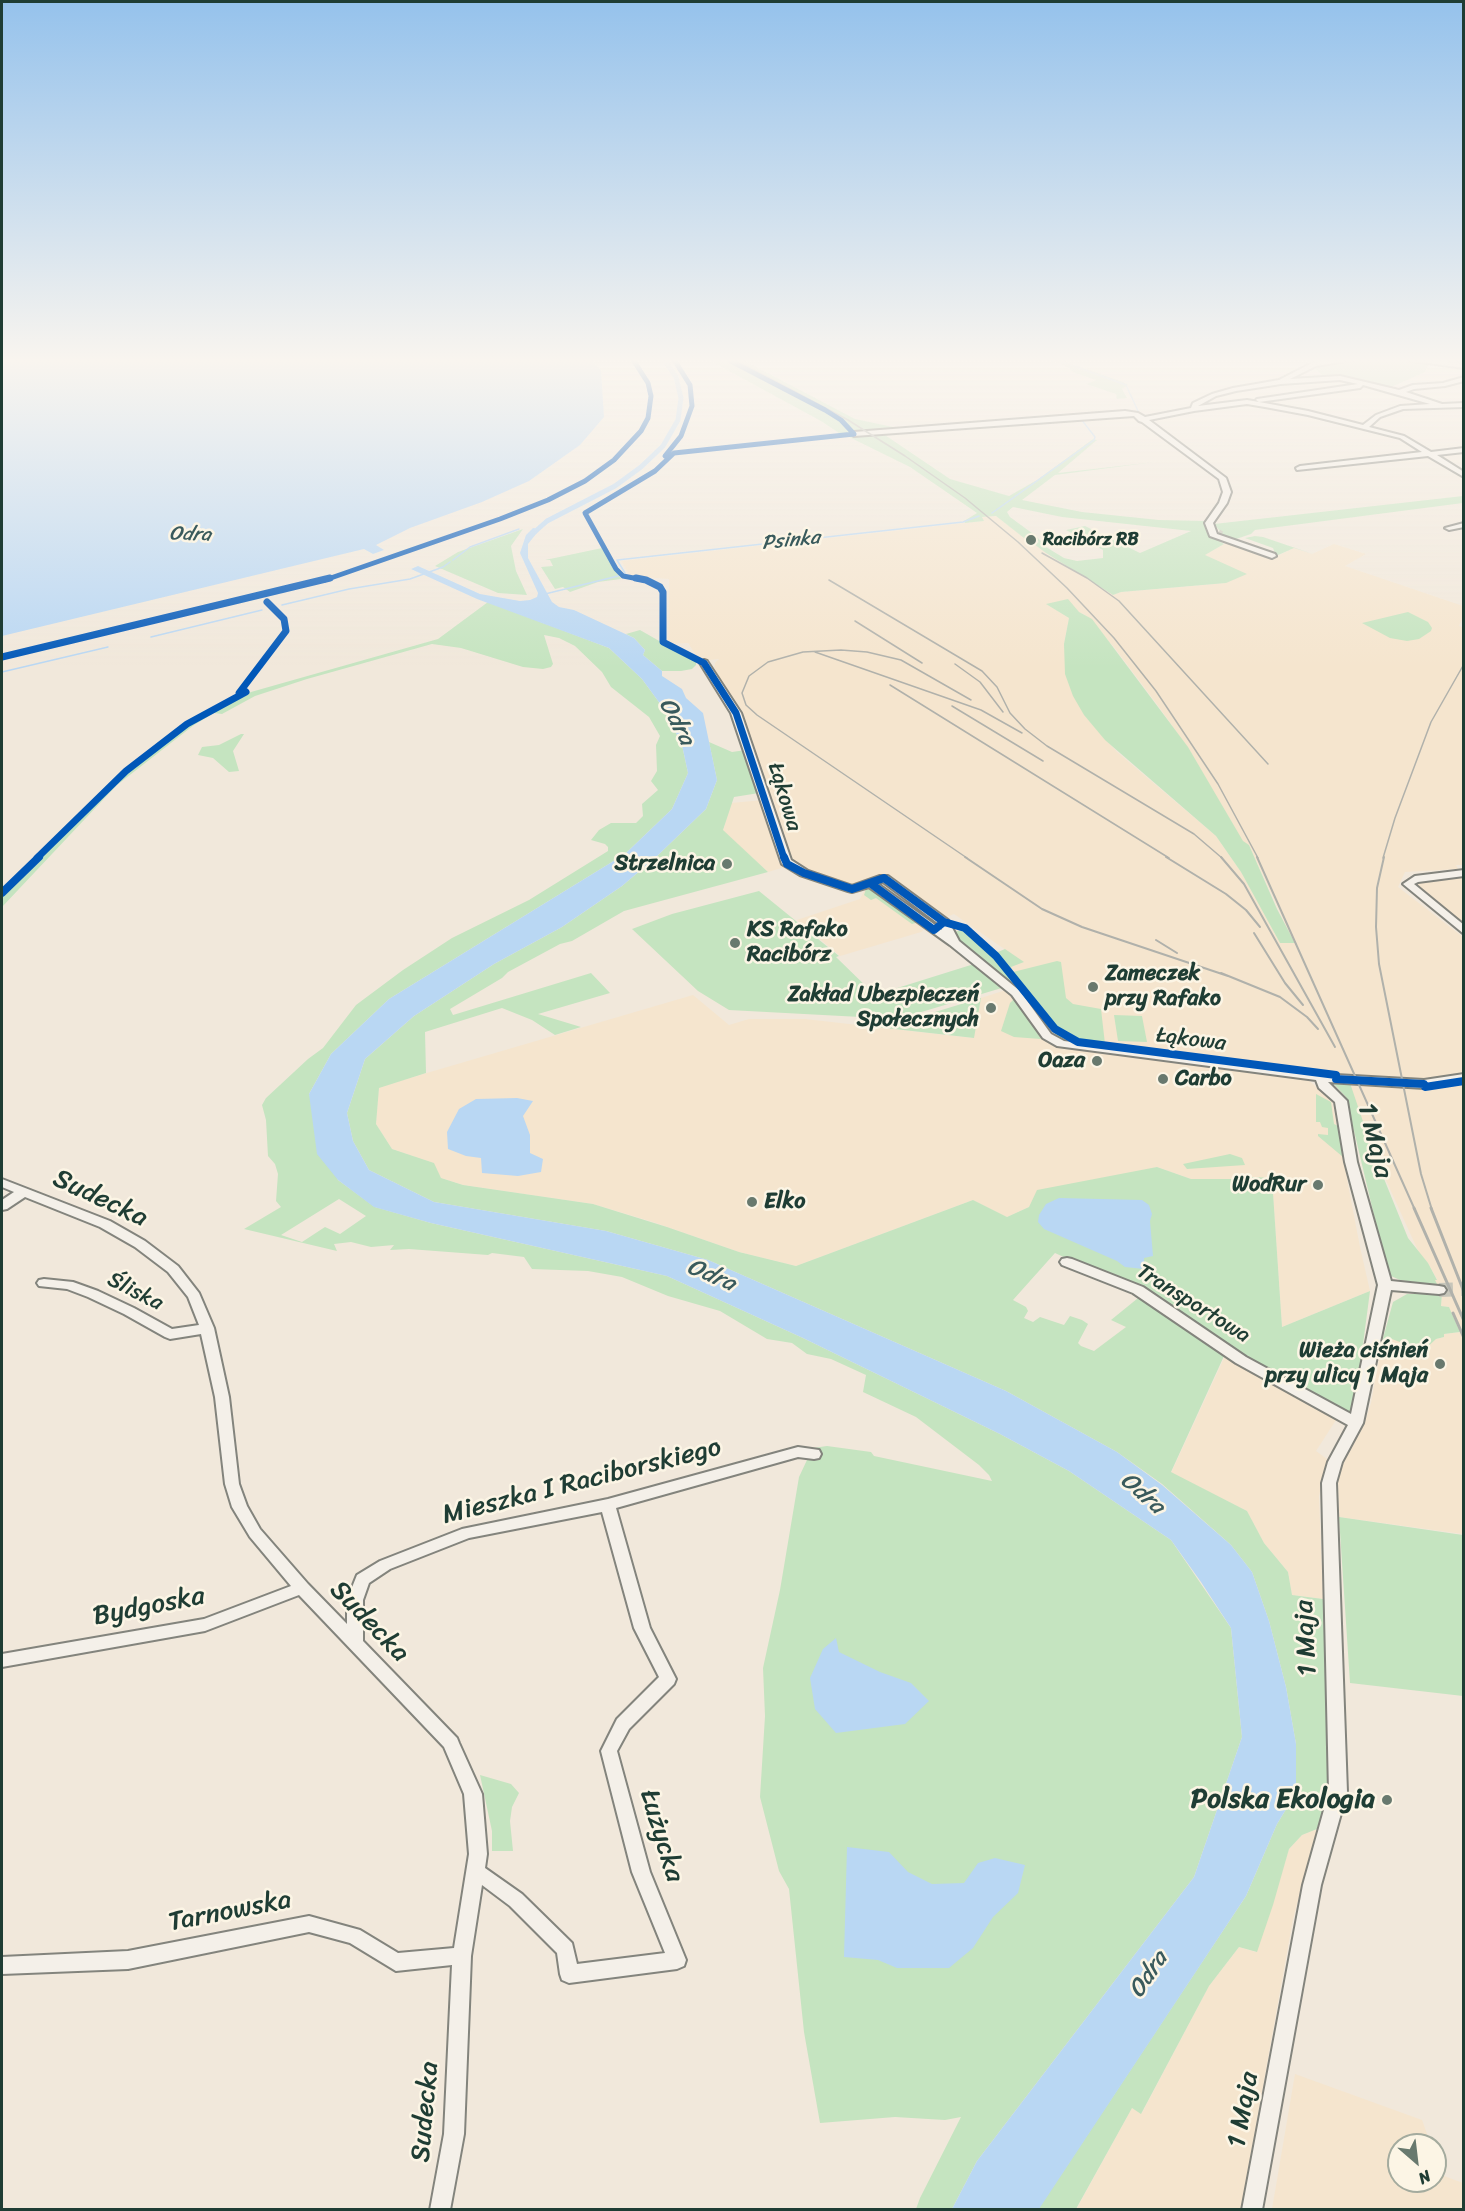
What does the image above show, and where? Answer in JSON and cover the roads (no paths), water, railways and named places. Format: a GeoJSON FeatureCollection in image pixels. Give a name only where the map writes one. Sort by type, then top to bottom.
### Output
{"type":"FeatureCollection","features":[{"type":"Feature","properties":{"kind":"street"},"geometry":{"type":"LineString","coordinates":[[1201,461],[1222,478],[1227,492],[1223,503],[1209,523],[1216,534],[1236,544],[1272,556]]}},
{"type":"Feature","properties":{"kind":"street"},"geometry":{"type":"LineString","coordinates":[[1300,468],[1359,461]]}},
{"type":"Feature","properties":{"kind":"street"},"geometry":{"type":"LineString","coordinates":[[1444,461],[1462,472]]}},
{"type":"Feature","properties":{"kind":"street"},"geometry":{"type":"LineString","coordinates":[[1449,528],[1464,525]]}},
{"type":"Feature","properties":{"kind":"street","name":"Łąkowa"},"geometry":{"type":"LineString","coordinates":[[704,663],[736,713],[786,862],[804,873],[852,889],[884,878],[946,925],[954,943]]}},
{"type":"Feature","properties":{"kind":"street"},"geometry":{"type":"LineString","coordinates":[[1464,873],[1415,879],[1408,883],[1464,931]]}},
{"type":"Feature","properties":{"kind":"street","name":"Łąkowa"},"geometry":{"type":"LineString","coordinates":[[870,883],[954,943],[1016,993],[1047,1036],[1057,1043],[1322,1078],[1424,1084],[1464,1077]]}},
{"type":"Feature","properties":{"kind":"street"},"geometry":{"type":"LineString","coordinates":[[934,930],[946,925]]}},
{"type":"Feature","properties":{"kind":"street","name":"1 Maja"},"geometry":{"type":"LineString","coordinates":[[1252,2210],[1311,1885],[1338,1792],[1329,1483],[1335,1462],[1356,1423],[1385,1285],[1351,1162],[1341,1101],[1323,1085],[1322,1078]]}},
{"type":"Feature","properties":{"kind":"street","name":"Sudecka"},"geometry":{"type":"LineString","coordinates":[[2,1183],[105,1224],[140,1244],[173,1269],[194,1296],[207,1328],[222,1397],[232,1484],[240,1507],[255,1533],[302,1588],[451,1743],[473,1794],[478,1854],[462,1956],[454,2134],[440,2210]]}},
{"type":"Feature","properties":{"kind":"street"},"geometry":{"type":"LineString","coordinates":[[2,1206],[23,1192]]}},
{"type":"Feature","properties":{"kind":"street","name":"Transportowa"},"geometry":{"type":"LineString","coordinates":[[1067,1262],[1138,1290],[1241,1360],[1356,1423]]}},
{"type":"Feature","properties":{"kind":"street","name":"Śliska"},"geometry":{"type":"LineString","coordinates":[[44,1283],[68,1285],[93,1294],[170,1334],[207,1328]]}},
{"type":"Feature","properties":{"kind":"street"},"geometry":{"type":"LineString","coordinates":[[1385,1285],[1439,1290]]}},
{"type":"Feature","properties":{"kind":"street","name":"Mieszka I Raciborskiego"},"geometry":{"type":"LineString","coordinates":[[355,1644],[355,1600],[363,1579],[385,1566],[467,1533],[608,1505],[798,1452],[814,1454]]}},
{"type":"Feature","properties":{"kind":"street","name":"Łużycka"},"geometry":{"type":"LineString","coordinates":[[476,1874],[483,1875],[516,1899],[566,1949],[569,1974],[677,1960],[641,1872],[609,1751],[623,1724],[668,1679],[642,1628],[608,1505]]}},
{"type":"Feature","properties":{"kind":"street","name":"Bydgoska"},"geometry":{"type":"LineString","coordinates":[[2,1661],[205,1625],[302,1588]]}},
{"type":"Feature","properties":{"kind":"street","name":"Tarnowska"},"geometry":{"type":"LineString","coordinates":[[2,1966],[128,1960],[309,1923],[354,1936],[396,1962],[462,1956]]}},
{"type":"Feature","properties":{"kind":"water","name":"Odra"},"geometry":{"type":"Polygon","coordinates":[[[2,461],[557,461],[529,481],[482,502],[410,528],[376,545],[384,550],[373,554],[364,549],[2,636],[2,461]]]}},
{"type":"Feature","properties":{"kind":"water","name":"Odra"},"geometry":{"type":"Polygon","coordinates":[[[533,528],[540,529],[528,544],[528,558],[552,602],[634,638],[645,650],[643,655],[662,671],[662,676],[682,689],[686,698],[703,713],[717,780],[706,809],[622,886],[562,927],[494,964],[414,1016],[365,1059],[347,1113],[353,1141],[369,1170],[434,1202],[606,1231],[708,1260],[1006,1391],[1117,1452],[1162,1485],[1231,1545],[1252,1572],[1269,1621],[1286,1687],[1296,1744],[1296,1793],[1277,1824],[1246,1896],[1039,2209],[952,2209],[977,2161],[1194,1877],[1242,1737],[1231,1628],[1201,1582],[1171,1540],[1069,1471],[1000,1434],[803,1338],[667,1276],[431,1223],[374,1207],[338,1180],[317,1154],[309,1094],[331,1054],[389,999],[625,854],[672,809],[688,773],[682,745],[664,709],[642,679],[609,648],[477,599],[411,569],[418,566],[480,594],[520,601],[530,600],[537,597],[538,593],[520,553],[526,535],[533,528]]]}},
{"type":"Feature","properties":{"kind":"water"},"geometry":{"type":"Polygon","coordinates":[[[517,1098],[533,1101],[523,1116],[530,1135],[530,1153],[543,1159],[541,1172],[518,1176],[482,1173],[481,1158],[466,1156],[448,1149],[447,1132],[459,1109],[476,1099],[517,1098]]]}},
{"type":"Feature","properties":{"kind":"water"},"geometry":{"type":"Polygon","coordinates":[[[1059,1198],[1142,1200],[1149,1205],[1152,1214],[1150,1221],[1153,1256],[1144,1258],[1144,1269],[1125,1267],[1117,1261],[1044,1229],[1038,1222],[1039,1215],[1046,1204],[1059,1198]]]}},
{"type":"Feature","properties":{"kind":"water"},"geometry":{"type":"Polygon","coordinates":[[[836,1638],[839,1652],[880,1672],[911,1683],[929,1701],[905,1724],[836,1733],[815,1709],[810,1678],[823,1649],[836,1638]]]}},
{"type":"Feature","properties":{"kind":"water"},"geometry":{"type":"Polygon","coordinates":[[[847,1847],[889,1852],[908,1872],[932,1884],[964,1883],[978,1863],[995,1858],[1025,1865],[1018,1893],[993,1917],[973,1948],[949,1968],[897,1968],[878,1960],[844,1957],[847,1847]]]}},
{"type":"Feature","properties":{"kind":"waterway"},"geometry":{"type":"LineString","coordinates":[[529,537],[547,521],[615,486],[647,461]]}},
{"type":"Feature","properties":{"kind":"waterway","name":"Psinka"},"geometry":{"type":"LineString","coordinates":[[992,513],[1064,461]]}},
{"type":"Feature","properties":{"kind":"waterway","name":"Psinka"},"geometry":{"type":"LineString","coordinates":[[625,573],[617,560],[963,522],[979,516]]}},
{"type":"Feature","properties":{"kind":"waterway"},"geometry":{"type":"LineString","coordinates":[[453,560],[470,547],[519,529]]}},
{"type":"Feature","properties":{"kind":"waterway"},"geometry":{"type":"LineString","coordinates":[[282,605],[349,589],[410,579],[443,567],[450,562]]}},
{"type":"Feature","properties":{"kind":"waterway","name":"Psinka"},"geometry":{"type":"LineString","coordinates":[[545,594],[618,576]]}},
{"type":"Feature","properties":{"kind":"waterway"},"geometry":{"type":"LineString","coordinates":[[151,637],[262,610]]}},
{"type":"Feature","properties":{"kind":"waterway"},"geometry":{"type":"LineString","coordinates":[[2,672],[108,647]]}},
{"type":"Feature","properties":{"kind":"tunnel"},"geometry":{"type":"LineString","coordinates":[[1439,1290],[1464,1289]]}},
{"type":"Feature","properties":{"kind":"railway"},"geometry":{"type":"LineString","coordinates":[[912,461],[965,498],[1018,542],[1067,588],[1114,638],[1156,691],[1218,784],[1258,858]]}},
{"type":"Feature","properties":{"kind":"railway"},"geometry":{"type":"LineString","coordinates":[[1042,553],[1087,578],[1119,601],[1268,764]]}},
{"type":"Feature","properties":{"kind":"railway"},"geometry":{"type":"LineString","coordinates":[[829,580],[982,671],[997,687],[1010,713],[1025,729],[1047,746],[1194,834],[1221,858]]}},
{"type":"Feature","properties":{"kind":"railway"},"geometry":{"type":"LineString","coordinates":[[855,621],[922,663]]}},
{"type":"Feature","properties":{"kind":"railway"},"geometry":{"type":"LineString","coordinates":[[967,858],[757,715],[746,705],[742,693],[749,676],[768,662],[803,652],[841,650],[867,652],[901,660],[971,700]]}},
{"type":"Feature","properties":{"kind":"railway"},"geometry":{"type":"LineString","coordinates":[[815,652],[981,710],[1022,733]]}},
{"type":"Feature","properties":{"kind":"railway"},"geometry":{"type":"LineString","coordinates":[[955,664],[980,682],[1003,712]]}},
{"type":"Feature","properties":{"kind":"railway"},"geometry":{"type":"LineString","coordinates":[[1383,858],[1395,818],[1431,722],[1464,664]]}},
{"type":"Feature","properties":{"kind":"railway"},"geometry":{"type":"LineString","coordinates":[[890,685],[1169,858]]}},
{"type":"Feature","properties":{"kind":"railway"},"geometry":{"type":"LineString","coordinates":[[952,706],[1043,761]]}},
{"type":"Feature","properties":{"kind":"railway"},"geometry":{"type":"LineString","coordinates":[[965,857],[1042,909],[1082,927],[1228,976]]}},
{"type":"Feature","properties":{"kind":"railway"},"geometry":{"type":"LineString","coordinates":[[1166,857],[1226,894],[1246,910],[1260,927]]}},
{"type":"Feature","properties":{"kind":"railway"},"geometry":{"type":"LineString","coordinates":[[1257,857],[1415,1210]]}},
{"type":"Feature","properties":{"kind":"railway"},"geometry":{"type":"LineString","coordinates":[[1384,857],[1377,888],[1376,927],[1379,964],[1421,1174],[1432,1210]]}},
{"type":"Feature","properties":{"kind":"railway"},"geometry":{"type":"LineString","coordinates":[[1221,858],[1244,884],[1335,1047]]}},
{"type":"Feature","properties":{"kind":"railway"},"geometry":{"type":"LineString","coordinates":[[1254,933],[1285,983],[1303,1005]]}},
{"type":"Feature","properties":{"kind":"railway"},"geometry":{"type":"LineString","coordinates":[[1156,940],[1177,953]]}},
{"type":"Feature","properties":{"kind":"railway"},"geometry":{"type":"LineString","coordinates":[[1221,973],[1280,997],[1307,1017],[1318,1029]]}},
{"type":"Feature","properties":{"kind":"railway"},"geometry":{"type":"LineString","coordinates":[[1414,1208],[1464,1321]]}},
{"type":"Feature","properties":{"kind":"railway"},"geometry":{"type":"LineString","coordinates":[[1431,1208],[1464,1292]]}},
{"type":"Feature","properties":{"kind":"railway"},"geometry":{"type":"LineString","coordinates":[[1453,1313],[1464,1338]]}},
{"type":"Feature","properties":{"kind":"place","name":"Racibórz RB"},"geometry":{"type":"Point","coordinates":[1031,540]}},
{"type":"Feature","properties":{"kind":"place","name":"Strzelnica"},"geometry":{"type":"Point","coordinates":[727,864]}},
{"type":"Feature","properties":{"kind":"place","name":"KS Rafako Racibórz"},"geometry":{"type":"Point","coordinates":[735,943]}},
{"type":"Feature","properties":{"kind":"place","name":"Zameczek przy Rafako"},"geometry":{"type":"Point","coordinates":[1093,987]}},
{"type":"Feature","properties":{"kind":"place","name":"Zakład Ubezpieczeń Społecznych"},"geometry":{"type":"Point","coordinates":[991,1008]}},
{"type":"Feature","properties":{"kind":"place","name":"Oaza"},"geometry":{"type":"Point","coordinates":[1097,1061]}},
{"type":"Feature","properties":{"kind":"place","name":"Carbo"},"geometry":{"type":"Point","coordinates":[1163,1079]}},
{"type":"Feature","properties":{"kind":"place","name":"WodRur"},"geometry":{"type":"Point","coordinates":[1318,1185]}},
{"type":"Feature","properties":{"kind":"place","name":"Elko"},"geometry":{"type":"Point","coordinates":[752,1202]}},
{"type":"Feature","properties":{"kind":"place","name":"Wieża ciśnień przy ulicy 1 Maja"},"geometry":{"type":"Point","coordinates":[1440,1364]}},
{"type":"Feature","properties":{"kind":"place","name":"Polska Ekologia"},"geometry":{"type":"Point","coordinates":[1387,1800]}}]}
